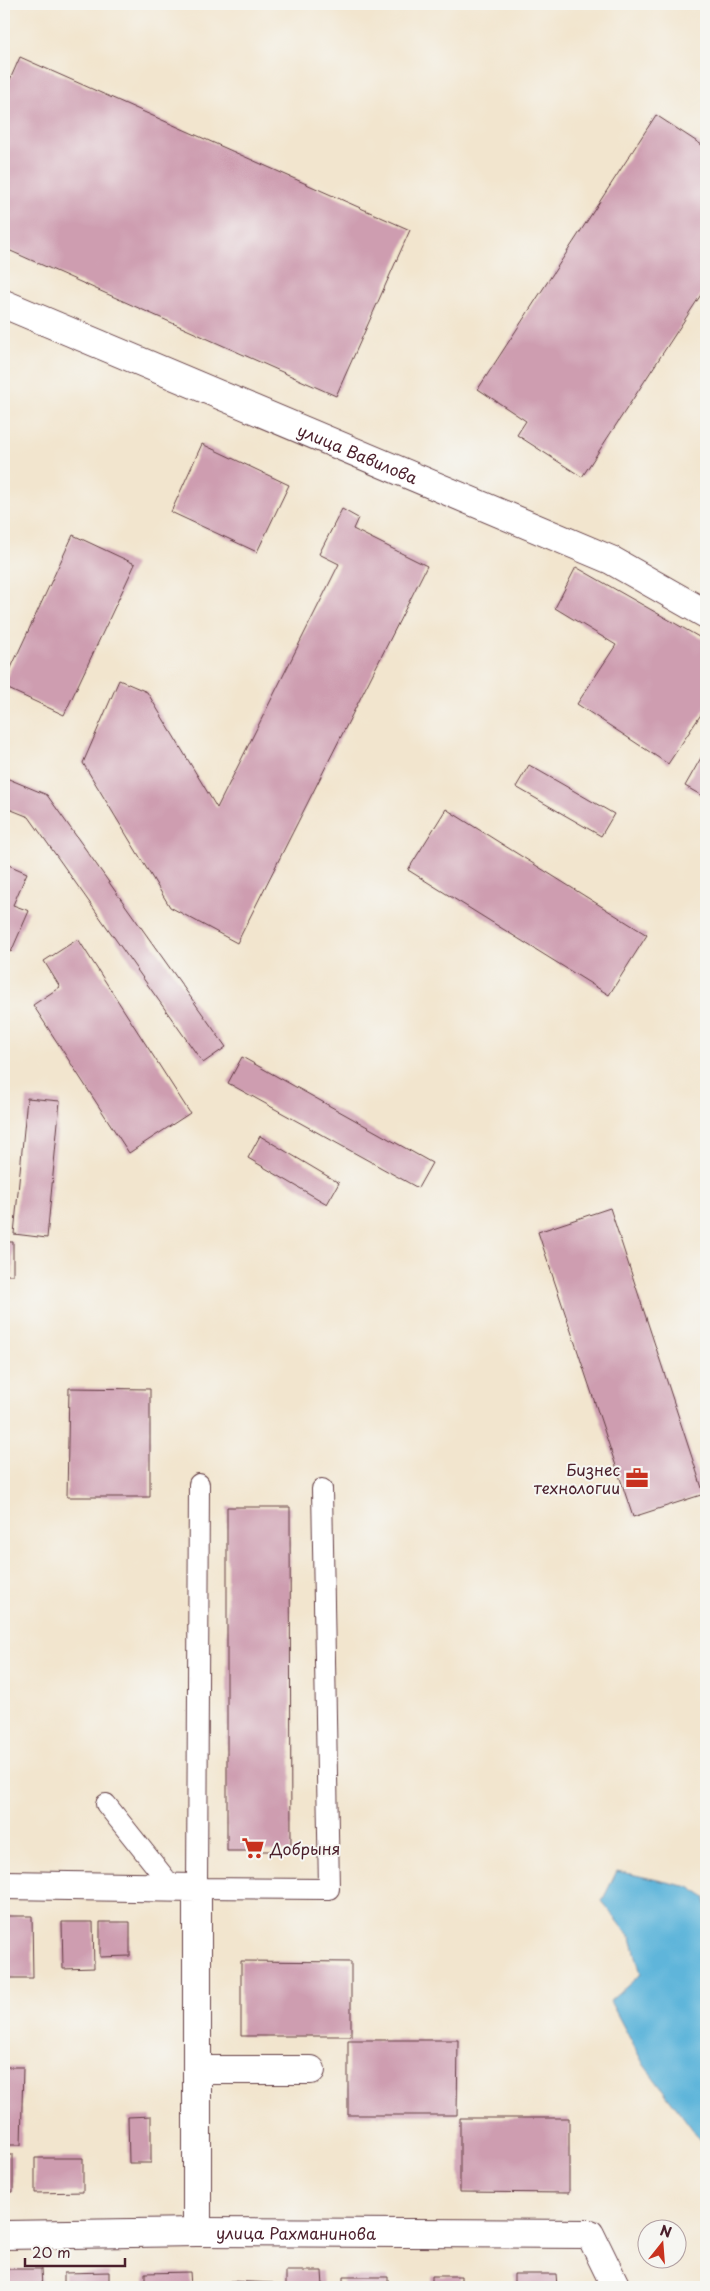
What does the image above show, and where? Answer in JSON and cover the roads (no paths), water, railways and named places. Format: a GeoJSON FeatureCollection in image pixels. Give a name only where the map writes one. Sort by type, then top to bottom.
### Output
{"type":"FeatureCollection","features":[{"type":"Feature","properties":{"kind":"street","name":"улица Вавилова"},"geometry":{"type":"LineString","coordinates":[[4,304],[611,560],[706,614]]}},
{"type":"Feature","properties":{"kind":"street"},"geometry":{"type":"LineString","coordinates":[[4,1885],[185,1888],[196,2070],[197,2232]]}},
{"type":"Feature","properties":{"kind":"street"},"geometry":{"type":"LineString","coordinates":[[196,2070],[311,2070]]}},
{"type":"Feature","properties":{"kind":"street","name":"улица Рахманинова"},"geometry":{"type":"LineString","coordinates":[[4,2235],[197,2232],[590,2234],[616,2287]]}},
{"type":"Feature","properties":{"kind":"lane"},"geometry":{"type":"LineString","coordinates":[[185,1888],[199,1484]]}},
{"type":"Feature","properties":{"kind":"lane"},"geometry":{"type":"LineString","coordinates":[[106,1804],[185,1888],[328,1889],[322,1489]]}},
{"type":"Feature","properties":{"kind":"water"},"geometry":{"type":"Polygon","coordinates":[[[617,1871],[689,1887],[706,1898],[706,2147],[644,2065],[610,2001],[641,1974],[631,1938],[602,1901],[617,1871]]]}},
{"type":"Feature","properties":{"kind":"place","name":"Бизнес технологии"},"geometry":{"type":"Point","coordinates":[637,1478]}},
{"type":"Feature","properties":{"kind":"place","name":"Добрыня"},"geometry":{"type":"Point","coordinates":[253,1848]}}]}
